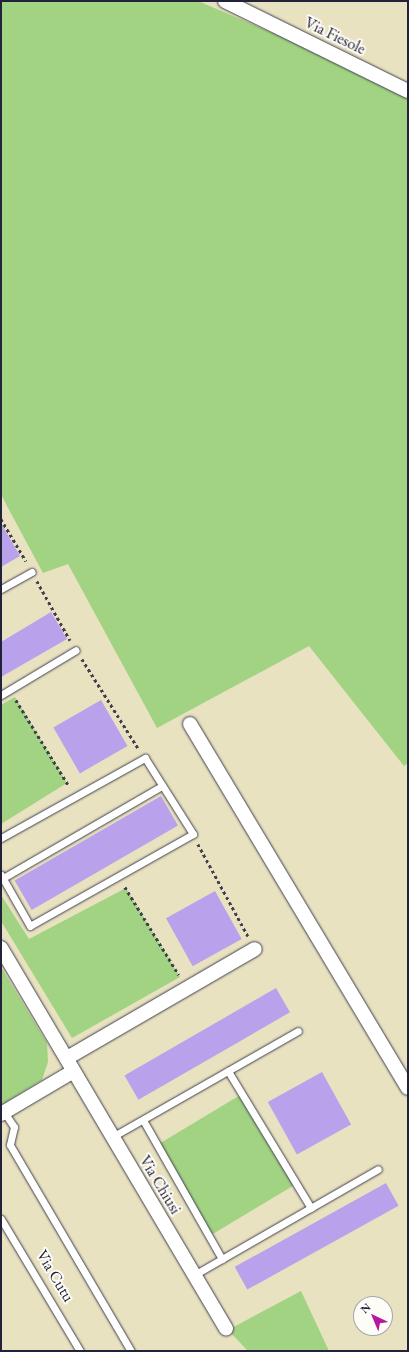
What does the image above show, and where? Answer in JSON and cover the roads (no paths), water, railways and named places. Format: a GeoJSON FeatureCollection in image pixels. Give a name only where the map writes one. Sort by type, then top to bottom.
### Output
{"type":"FeatureCollection","features":[{"type":"Feature","properties":{"kind":"street","name":"Via Fiesole"},"geometry":{"type":"LineString","coordinates":[[225,1],[408,91]]}},
{"type":"Feature","properties":{"kind":"street"},"geometry":{"type":"LineString","coordinates":[[190,724],[408,1088]]}},
{"type":"Feature","properties":{"kind":"street","name":"Via Chiusi"},"geometry":{"type":"LineString","coordinates":[[1,948],[67,1058],[72,1072],[226,1328]]}},
{"type":"Feature","properties":{"kind":"street"},"geometry":{"type":"LineString","coordinates":[[67,1058],[255,949]]}},
{"type":"Feature","properties":{"kind":"street"},"geometry":{"type":"LineString","coordinates":[[3,1113],[72,1072]]}},
{"type":"Feature","properties":{"kind":"lane"},"geometry":{"type":"LineString","coordinates":[[1,589],[32,572]]}},
{"type":"Feature","properties":{"kind":"lane"},"geometry":{"type":"LineString","coordinates":[[1,695],[76,650]]}},
{"type":"Feature","properties":{"kind":"lane"},"geometry":{"type":"LineString","coordinates":[[1,838],[145,758],[193,834],[30,926],[2,876],[162,786]]}},
{"type":"Feature","properties":{"kind":"lane"},"geometry":{"type":"LineString","coordinates":[[112,1138],[298,1031]]}},
{"type":"Feature","properties":{"kind":"lane"},"geometry":{"type":"LineString","coordinates":[[228,1071],[311,1208]]}},
{"type":"Feature","properties":{"kind":"lane"},"geometry":{"type":"LineString","coordinates":[[3,1113],[14,1127],[10,1145],[131,1351]]}},
{"type":"Feature","properties":{"kind":"lane"},"geometry":{"type":"LineString","coordinates":[[143,1120],[222,1259]]}},
{"type":"Feature","properties":{"kind":"lane"},"geometry":{"type":"LineString","coordinates":[[194,1275],[378,1169]]}},
{"type":"Feature","properties":{"kind":"lane","name":"Via Cutu"},"geometry":{"type":"LineString","coordinates":[[1,1219],[80,1351]]}}]}
